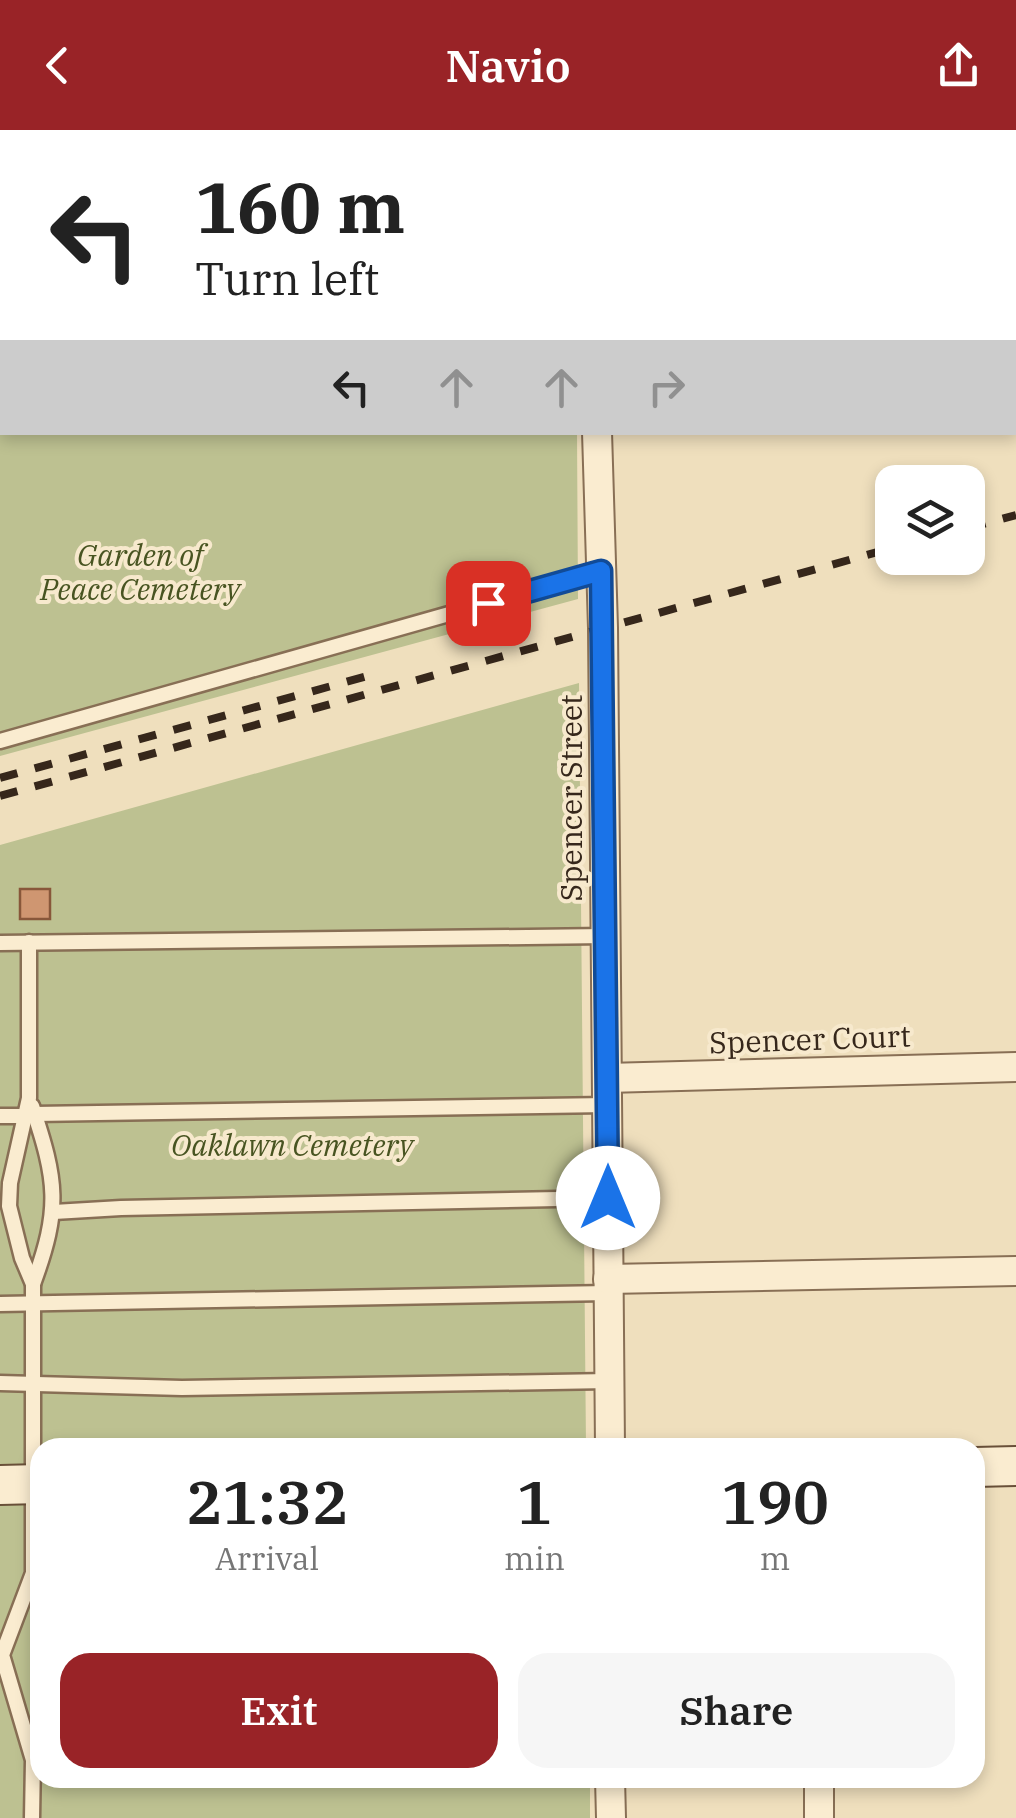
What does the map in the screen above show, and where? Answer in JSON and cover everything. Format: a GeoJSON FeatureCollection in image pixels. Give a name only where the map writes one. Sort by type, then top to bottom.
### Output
{"type":"FeatureCollection","features":[{"type":"Feature","properties":{"kind":"main road"},"geometry":{"type":"LineString","coordinates":[[985,1467],[1016,1466]]}},
{"type":"Feature","properties":{"kind":"street","name":"Spencer Street"},"geometry":{"type":"LineString","coordinates":[[596,435],[601,571],[610,1438]]}},
{"type":"Feature","properties":{"kind":"street","name":"Spencer Court"},"geometry":{"type":"LineString","coordinates":[[607,1092],[1016,1067]]}},
{"type":"Feature","properties":{"kind":"street"},"geometry":{"type":"LineString","coordinates":[[608,1286],[1016,1271]]}},
{"type":"Feature","properties":{"kind":"street"},"geometry":{"type":"LineString","coordinates":[[610,1788],[610,1818]]}},
{"type":"Feature","properties":{"kind":"street"},"geometry":{"type":"LineString","coordinates":[[819,1788],[819,1818]]}},
{"type":"Feature","properties":{"kind":"lane"},"geometry":{"type":"LineString","coordinates":[[0,741],[601,571]]}},
{"type":"Feature","properties":{"kind":"lane"},"geometry":{"type":"LineString","coordinates":[[0,943],[606,936]]}},
{"type":"Feature","properties":{"kind":"lane"},"geometry":{"type":"LineString","coordinates":[[29,942],[30,1115],[52,1173],[54,1212],[33,1284],[34,1382],[25,1484],[30,1540]]}},
{"type":"Feature","properties":{"kind":"lane"},"geometry":{"type":"LineString","coordinates":[[0,1116],[607,1092]]}},
{"type":"Feature","properties":{"kind":"lane"},"geometry":{"type":"LineString","coordinates":[[30,1115],[5,1206],[33,1284]]}},
{"type":"Feature","properties":{"kind":"lane"},"geometry":{"type":"LineString","coordinates":[[54,1212],[608,1198]]}},
{"type":"Feature","properties":{"kind":"lane"},"geometry":{"type":"LineString","coordinates":[[0,1304],[608,1286]]}},
{"type":"Feature","properties":{"kind":"lane"},"geometry":{"type":"LineString","coordinates":[[0,1383],[182,1388],[609,1381]]}},
{"type":"Feature","properties":{"kind":"lane"},"geometry":{"type":"LineString","coordinates":[[30,1581],[1,1655],[30,1736]]}},
{"type":"Feature","properties":{"kind":"lane"},"geometry":{"type":"LineString","coordinates":[[32,1818],[34,1788]]}},
{"type":"Feature","properties":{"kind":"green space","name":"Garden of Peace Cemetery"},"geometry":{"type":"Polygon","coordinates":[[[0,435],[577,435],[578,599],[0,756],[0,435]]]}},
{"type":"Feature","properties":{"kind":"green space","name":"Oaklawn Cemetery"},"geometry":{"type":"Polygon","coordinates":[[[579,683],[586,1438],[30,1438],[30,1788],[590,1788],[590,1818],[0,1818],[0,845],[579,683]]]}},
{"type":"Feature","properties":{"kind":"building"},"geometry":{"type":"Polygon","coordinates":[[[20,889],[50,889],[50,919],[20,919],[20,889]]]}},
{"type":"Feature","properties":{"kind":"railway"},"geometry":{"type":"LineString","coordinates":[[985,523],[1016,515]]}},
{"type":"Feature","properties":{"kind":"railway"},"geometry":{"type":"LineString","coordinates":[[0,796],[875,553]]}},
{"type":"Feature","properties":{"kind":"railway"},"geometry":{"type":"LineString","coordinates":[[0,778],[371,675]]}},
{"type":"Feature","properties":{"kind":"route"},"geometry":{"type":"LineString","coordinates":[[488,603],[601,571],[608,1198]]}}]}
